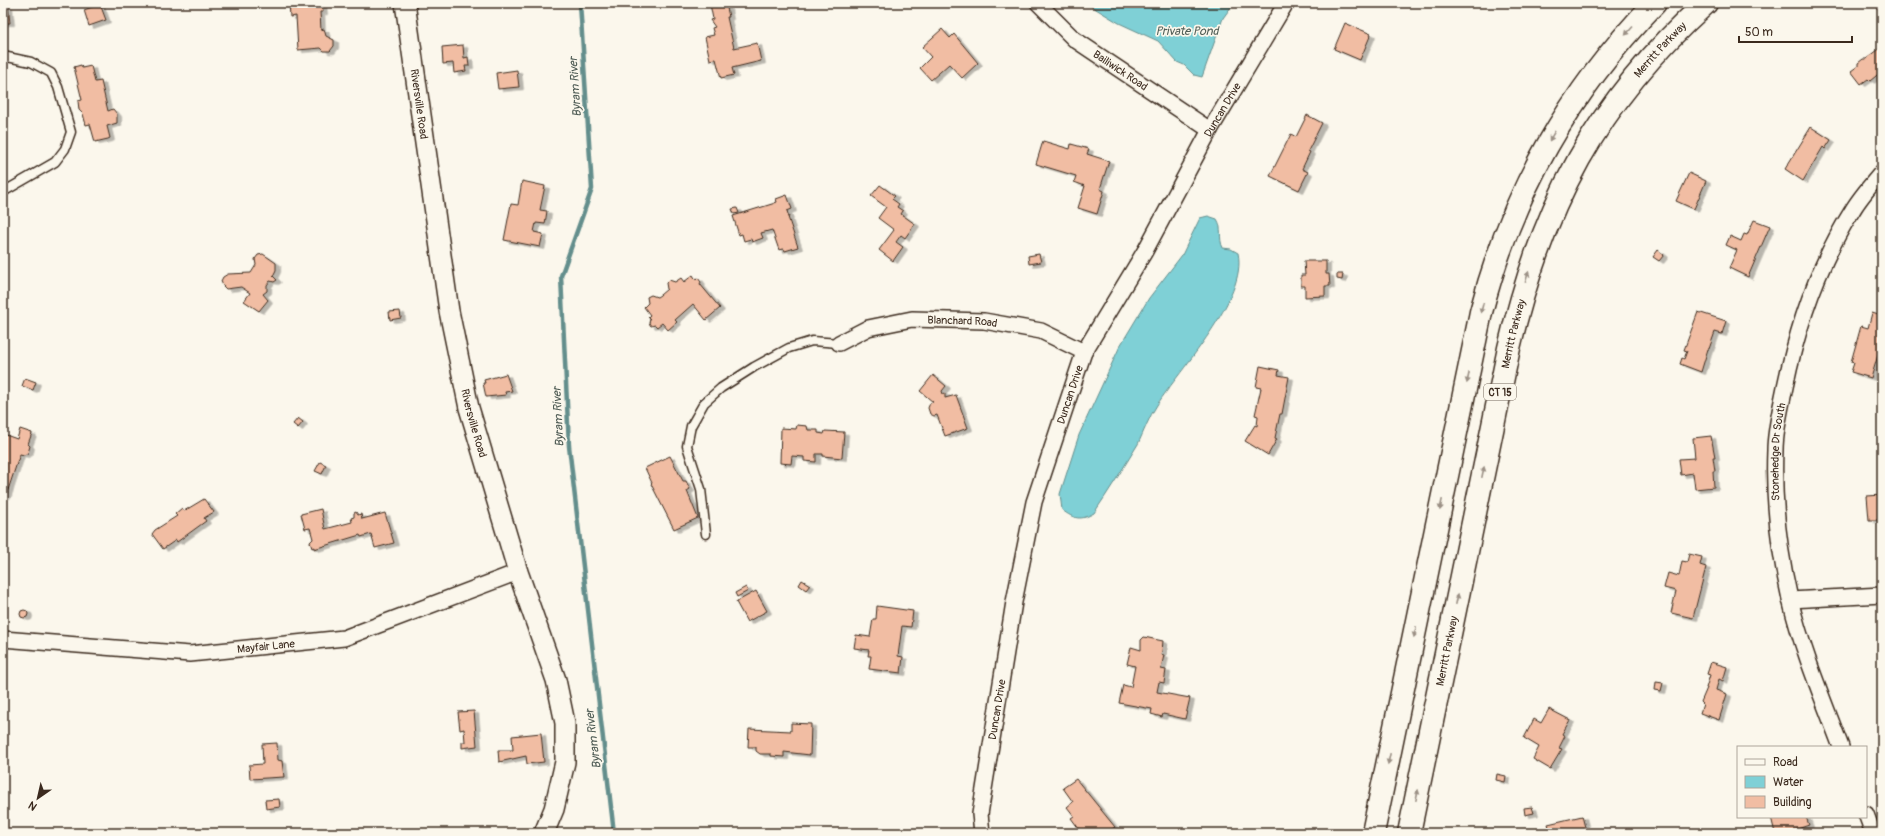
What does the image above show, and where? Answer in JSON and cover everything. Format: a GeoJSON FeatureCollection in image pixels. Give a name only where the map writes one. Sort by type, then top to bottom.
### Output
{"type":"FeatureCollection","features":[{"type":"Feature","properties":{"kind":"highway"},"geometry":{"type":"LineString","coordinates":[[1373,833],[1481,312],[1505,233],[1527,183],[1558,126],[1601,64],[1655,3]]}},
{"type":"Feature","properties":{"kind":"highway","name":"Merritt Parkway"},"geometry":{"type":"LineString","coordinates":[[1409,833],[1509,348],[1522,294],[1539,242],[1574,167],[1606,115],[1652,56],[1706,3]]}},
{"type":"Feature","properties":{"kind":"street","name":"Riversville Road"},"geometry":{"type":"LineString","coordinates":[[405,3],[449,311],[469,408],[518,572],[556,680],[564,723],[565,762],[554,809],[544,833]]}},
{"type":"Feature","properties":{"kind":"street","name":"Bailiwick Road"},"geometry":{"type":"LineString","coordinates":[[1038,3],[1074,39],[1210,130]]}},
{"type":"Feature","properties":{"kind":"street","name":"Duncan Drive"},"geometry":{"type":"LineString","coordinates":[[982,833],[980,814],[1014,602],[1034,502],[1084,352],[1145,251],[1210,130],[1286,3]]}},
{"type":"Feature","properties":{"kind":"street","name":"Stonehedge Dr South"},"geometry":{"type":"LineString","coordinates":[[1841,746],[1806,655],[1790,600],[1781,552],[1775,498],[1775,449],[1782,402],[1792,352],[1808,302],[1826,256],[1853,209],[1882,172]]}},
{"type":"Feature","properties":{"kind":"street","name":"Blanchard Road"},"geometry":{"type":"LineString","coordinates":[[839,343],[868,328],[912,318],[984,321],[1041,331],[1084,352]]}},
{"type":"Feature","properties":{"kind":"street","name":"Mayfair Lane"},"geometry":{"type":"LineString","coordinates":[[3,639],[190,654],[344,638],[518,572]]}},
{"type":"Feature","properties":{"kind":"street"},"geometry":{"type":"LineString","coordinates":[[1790,600],[1882,595]]}},
{"type":"Feature","properties":{"kind":"street"},"geometry":{"type":"LineString","coordinates":[[1867,817],[1873,833]]}},
{"type":"Feature","properties":{"kind":"lane"},"geometry":{"type":"LineString","coordinates":[[3,56],[31,62],[51,73],[58,87],[71,132],[65,149],[55,162],[3,192]]}},
{"type":"Feature","properties":{"kind":"lane"},"geometry":{"type":"LineString","coordinates":[[706,534],[701,489],[687,446],[691,426],[704,403],[721,388],[754,367],[789,348],[812,340],[839,343]]}},
{"type":"Feature","properties":{"kind":"water","name":"Private Pond"},"geometry":{"type":"Polygon","coordinates":[[[1086,3],[1234,3],[1223,18],[1202,77],[1194,75],[1184,65],[1177,62],[1158,41],[1119,23],[1086,3]]]}},
{"type":"Feature","properties":{"kind":"water"},"geometry":{"type":"Polygon","coordinates":[[[1208,216],[1217,219],[1219,222],[1223,248],[1231,249],[1238,253],[1238,271],[1233,291],[1210,332],[1154,410],[1138,444],[1094,513],[1081,518],[1074,517],[1062,510],[1060,494],[1079,435],[1120,346],[1149,298],[1182,255],[1200,218],[1208,216]]]}},
{"type":"Feature","properties":{"kind":"building"},"geometry":{"type":"Polygon","coordinates":[[[289,3],[322,3],[323,12],[320,12],[321,30],[324,29],[326,36],[334,40],[334,46],[330,51],[324,51],[321,48],[298,50],[296,16],[290,17],[289,3]]]}},
{"type":"Feature","properties":{"kind":"building"},"geometry":{"type":"Polygon","coordinates":[[[726,3],[729,17],[727,17],[734,48],[757,43],[761,61],[732,68],[734,75],[721,78],[716,59],[710,60],[705,37],[714,35],[712,28],[715,27],[710,20],[713,19],[710,4],[726,3]]]}},
{"type":"Feature","properties":{"kind":"building"},"geometry":{"type":"Polygon","coordinates":[[[100,4],[106,20],[89,26],[84,10],[100,4]]]}},
{"type":"Feature","properties":{"kind":"building"},"geometry":{"type":"Polygon","coordinates":[[[3,6],[8,6],[10,23],[3,23],[3,6]]]}},
{"type":"Feature","properties":{"kind":"building"},"geometry":{"type":"Polygon","coordinates":[[[1345,23],[1371,34],[1360,60],[1334,49],[1345,23]]]}},
{"type":"Feature","properties":{"kind":"building"},"geometry":{"type":"Polygon","coordinates":[[[942,29],[950,38],[954,34],[978,63],[962,78],[949,64],[931,80],[920,68],[931,57],[922,47],[942,29]]]}},
{"type":"Feature","properties":{"kind":"building"},"geometry":{"type":"Polygon","coordinates":[[[463,45],[464,58],[468,57],[469,66],[465,66],[466,71],[454,73],[453,63],[443,64],[442,47],[463,45]]]}},
{"type":"Feature","properties":{"kind":"building"},"geometry":{"type":"Polygon","coordinates":[[[1882,47],[1882,71],[1870,81],[1868,79],[1861,84],[1851,71],[1858,66],[1858,63],[1863,59],[1866,59],[1882,47]]]}},
{"type":"Feature","properties":{"kind":"building"},"geometry":{"type":"Polygon","coordinates":[[[81,65],[82,68],[91,66],[95,82],[101,81],[108,111],[113,109],[117,114],[117,123],[107,126],[110,138],[108,139],[95,142],[90,124],[86,125],[83,114],[79,110],[78,101],[82,100],[74,67],[81,65]]]}},
{"type":"Feature","properties":{"kind":"building"},"geometry":{"type":"Polygon","coordinates":[[[517,70],[519,87],[498,89],[496,73],[517,70]]]}},
{"type":"Feature","properties":{"kind":"building"},"geometry":{"type":"Polygon","coordinates":[[[1307,115],[1322,123],[1308,151],[1310,152],[1302,169],[1308,172],[1299,190],[1270,176],[1291,134],[1296,137],[1307,115]]]}},
{"type":"Feature","properties":{"kind":"building"},"geometry":{"type":"Polygon","coordinates":[[[1811,127],[1831,140],[1825,149],[1823,147],[1803,181],[1785,169],[1811,127]]]}},
{"type":"Feature","properties":{"kind":"building"},"geometry":{"type":"Polygon","coordinates":[[[1043,141],[1070,149],[1071,144],[1089,149],[1087,154],[1109,161],[1100,189],[1104,191],[1097,214],[1078,208],[1085,186],[1074,182],[1076,176],[1036,164],[1043,141]]]}},
{"type":"Feature","properties":{"kind":"building"},"geometry":{"type":"Polygon","coordinates":[[[1689,173],[1706,181],[1694,209],[1676,201],[1689,173]]]}},
{"type":"Feature","properties":{"kind":"building"},"geometry":{"type":"Polygon","coordinates":[[[522,181],[545,186],[540,210],[547,211],[545,224],[536,223],[534,232],[543,234],[540,247],[504,240],[511,204],[518,205],[522,181]]]}},
{"type":"Feature","properties":{"kind":"building"},"geometry":{"type":"Polygon","coordinates":[[[880,185],[895,196],[892,199],[899,204],[897,207],[903,211],[901,214],[915,224],[905,238],[901,235],[896,242],[903,247],[893,261],[879,250],[894,230],[878,218],[886,207],[871,196],[880,185]]]}},
{"type":"Feature","properties":{"kind":"building"},"geometry":{"type":"Polygon","coordinates":[[[787,195],[792,209],[787,211],[788,217],[798,247],[785,251],[784,249],[779,250],[772,230],[761,233],[763,238],[752,242],[751,239],[744,241],[742,234],[739,235],[733,216],[772,204],[777,202],[776,199],[787,195]]]}},
{"type":"Feature","properties":{"kind":"building"},"geometry":{"type":"Polygon","coordinates":[[[737,208],[739,213],[734,214],[732,209],[737,208]]]}},
{"type":"Feature","properties":{"kind":"building"},"geometry":{"type":"Polygon","coordinates":[[[1754,220],[1770,226],[1748,277],[1729,268],[1737,250],[1726,245],[1730,236],[1741,241],[1744,234],[1747,235],[1754,220]]]}},
{"type":"Feature","properties":{"kind":"building"},"geometry":{"type":"Polygon","coordinates":[[[1658,250],[1664,255],[1659,261],[1653,257],[1658,250]]]}},
{"type":"Feature","properties":{"kind":"building"},"geometry":{"type":"Polygon","coordinates":[[[263,254],[276,263],[276,270],[273,276],[277,280],[274,282],[270,281],[267,285],[267,291],[263,294],[268,300],[259,311],[244,301],[250,293],[241,287],[226,289],[221,281],[223,277],[228,274],[251,273],[256,265],[255,259],[258,255],[263,254]]]}},
{"type":"Feature","properties":{"kind":"building"},"geometry":{"type":"Polygon","coordinates":[[[1039,254],[1041,262],[1029,264],[1028,256],[1039,254]]]}},
{"type":"Feature","properties":{"kind":"building"},"geometry":{"type":"Polygon","coordinates":[[[1304,261],[1326,261],[1326,274],[1329,274],[1330,286],[1325,286],[1325,296],[1305,297],[1305,286],[1301,286],[1301,275],[1305,275],[1304,261]]]}},
{"type":"Feature","properties":{"kind":"building"},"geometry":{"type":"Polygon","coordinates":[[[1337,274],[1343,274],[1342,280],[1337,279],[1337,274]]]}},
{"type":"Feature","properties":{"kind":"building"},"geometry":{"type":"Polygon","coordinates":[[[693,275],[696,280],[698,278],[701,282],[700,284],[720,308],[706,320],[693,304],[675,320],[677,322],[668,330],[662,323],[657,327],[655,325],[651,326],[649,323],[650,319],[648,317],[650,315],[644,307],[648,303],[647,297],[651,295],[657,297],[660,295],[667,289],[666,283],[669,280],[675,282],[681,278],[684,282],[693,275]]]}},
{"type":"Feature","properties":{"kind":"building"},"geometry":{"type":"Polygon","coordinates":[[[400,311],[401,318],[390,320],[389,312],[400,311]]]}},
{"type":"Feature","properties":{"kind":"building"},"geometry":{"type":"Polygon","coordinates":[[[1698,312],[1726,321],[1722,334],[1715,332],[1701,372],[1680,364],[1687,351],[1684,350],[1698,312]]]}},
{"type":"Feature","properties":{"kind":"building"},"geometry":{"type":"Polygon","coordinates":[[[1872,313],[1882,316],[1882,342],[1871,378],[1851,372],[1854,363],[1851,362],[1861,326],[1868,328],[1872,313]]]}},
{"type":"Feature","properties":{"kind":"building"},"geometry":{"type":"Polygon","coordinates":[[[1260,366],[1279,370],[1278,375],[1289,377],[1282,414],[1280,414],[1275,438],[1277,439],[1268,455],[1245,441],[1255,425],[1257,426],[1258,416],[1255,415],[1261,388],[1256,387],[1260,366]]]}},
{"type":"Feature","properties":{"kind":"building"},"geometry":{"type":"Polygon","coordinates":[[[506,374],[512,391],[505,392],[506,395],[486,397],[483,383],[485,383],[484,380],[506,374]]]}},
{"type":"Feature","properties":{"kind":"building"},"geometry":{"type":"Polygon","coordinates":[[[933,375],[946,386],[942,391],[943,394],[945,393],[945,398],[956,395],[968,428],[945,436],[937,415],[934,416],[930,414],[928,408],[930,403],[933,402],[920,391],[933,375]]]}},
{"type":"Feature","properties":{"kind":"building"},"geometry":{"type":"Polygon","coordinates":[[[25,378],[36,382],[33,390],[22,386],[25,378]]]}},
{"type":"Feature","properties":{"kind":"building"},"geometry":{"type":"Polygon","coordinates":[[[298,418],[303,422],[298,428],[293,424],[298,418]]]}},
{"type":"Feature","properties":{"kind":"building"},"geometry":{"type":"Polygon","coordinates":[[[797,425],[807,426],[808,430],[818,430],[818,433],[824,434],[825,431],[844,432],[842,458],[816,454],[816,462],[804,461],[804,457],[792,456],[791,464],[780,463],[781,428],[796,429],[797,425]]]}},
{"type":"Feature","properties":{"kind":"building"},"geometry":{"type":"Polygon","coordinates":[[[20,429],[32,433],[28,444],[30,446],[28,453],[24,455],[20,454],[6,496],[3,495],[3,434],[17,439],[20,429]]]}},
{"type":"Feature","properties":{"kind":"building"},"geometry":{"type":"Polygon","coordinates":[[[1711,436],[1715,457],[1713,457],[1715,471],[1713,471],[1714,487],[1695,489],[1693,473],[1681,475],[1679,459],[1695,458],[1693,438],[1711,436]]]}},
{"type":"Feature","properties":{"kind":"building"},"geometry":{"type":"Polygon","coordinates":[[[670,456],[683,481],[686,481],[690,489],[687,491],[698,518],[674,529],[651,484],[652,483],[645,468],[670,456]]]}},
{"type":"Feature","properties":{"kind":"building"},"geometry":{"type":"Polygon","coordinates":[[[320,462],[326,465],[322,474],[315,471],[320,462]]]}},
{"type":"Feature","properties":{"kind":"building"},"geometry":{"type":"Polygon","coordinates":[[[1882,495],[1882,520],[1869,520],[1867,496],[1882,495]]]}},
{"type":"Feature","properties":{"kind":"building"},"geometry":{"type":"Polygon","coordinates":[[[204,499],[214,512],[204,518],[206,521],[177,542],[176,540],[163,549],[152,534],[155,530],[177,516],[175,514],[182,508],[184,511],[204,499]]]}},
{"type":"Feature","properties":{"kind":"building"},"geometry":{"type":"Polygon","coordinates":[[[321,509],[325,529],[352,522],[351,518],[354,517],[354,513],[356,512],[358,515],[361,514],[362,519],[385,513],[394,543],[375,548],[371,534],[361,537],[360,535],[314,549],[314,547],[312,548],[310,542],[313,539],[310,528],[305,529],[301,514],[321,509]]]}},
{"type":"Feature","properties":{"kind":"building"},"geometry":{"type":"Polygon","coordinates":[[[1689,554],[1702,557],[1700,565],[1706,567],[1693,618],[1671,613],[1676,591],[1664,588],[1668,573],[1679,576],[1682,561],[1687,562],[1689,554]]]}},
{"type":"Feature","properties":{"kind":"building"},"geometry":{"type":"Polygon","coordinates":[[[802,580],[810,585],[806,590],[799,585],[802,580]]]}},
{"type":"Feature","properties":{"kind":"building"},"geometry":{"type":"Polygon","coordinates":[[[746,587],[748,591],[737,597],[735,593],[746,587]]]}},
{"type":"Feature","properties":{"kind":"building"},"geometry":{"type":"Polygon","coordinates":[[[756,591],[767,611],[747,622],[736,602],[756,591]]]}},
{"type":"Feature","properties":{"kind":"building"},"geometry":{"type":"Polygon","coordinates":[[[877,606],[913,611],[911,627],[902,626],[898,656],[903,657],[901,673],[869,669],[871,656],[868,656],[869,650],[854,648],[856,635],[870,637],[873,619],[876,619],[877,606]]]}},
{"type":"Feature","properties":{"kind":"building"},"geometry":{"type":"Polygon","coordinates":[[[24,610],[27,611],[27,617],[24,618],[21,617],[20,614],[21,611],[24,610]]]}},
{"type":"Feature","properties":{"kind":"building"},"geometry":{"type":"Polygon","coordinates":[[[1144,637],[1163,641],[1162,652],[1160,654],[1164,655],[1161,669],[1166,670],[1164,683],[1159,682],[1157,692],[1190,698],[1185,719],[1163,714],[1162,717],[1151,714],[1152,709],[1119,703],[1123,685],[1131,687],[1135,666],[1127,664],[1131,647],[1141,650],[1141,640],[1144,637]]]}},
{"type":"Feature","properties":{"kind":"building"},"geometry":{"type":"Polygon","coordinates":[[[1711,662],[1727,667],[1723,681],[1719,679],[1716,690],[1727,694],[1719,720],[1700,713],[1703,704],[1701,702],[1707,688],[1710,675],[1707,674],[1711,662]]]}},
{"type":"Feature","properties":{"kind":"building"},"geometry":{"type":"Polygon","coordinates":[[[1656,682],[1663,683],[1661,691],[1655,690],[1656,682]]]}},
{"type":"Feature","properties":{"kind":"building"},"geometry":{"type":"Polygon","coordinates":[[[1549,709],[1570,720],[1562,734],[1565,736],[1559,748],[1562,749],[1550,769],[1533,759],[1539,747],[1524,738],[1534,719],[1541,723],[1549,709]]]}},
{"type":"Feature","properties":{"kind":"building"},"geometry":{"type":"Polygon","coordinates":[[[474,711],[477,746],[462,748],[462,742],[465,742],[464,729],[460,730],[458,712],[474,711]]]}},
{"type":"Feature","properties":{"kind":"building"},"geometry":{"type":"Polygon","coordinates":[[[791,723],[811,724],[810,755],[784,752],[784,757],[771,756],[771,754],[760,754],[756,751],[756,747],[748,747],[749,729],[791,731],[791,723]]]}},
{"type":"Feature","properties":{"kind":"building"},"geometry":{"type":"Polygon","coordinates":[[[541,733],[544,762],[527,764],[526,756],[499,762],[498,750],[513,750],[512,736],[541,733]]]}},
{"type":"Feature","properties":{"kind":"building"},"geometry":{"type":"Polygon","coordinates":[[[277,743],[278,760],[282,761],[284,777],[250,779],[249,765],[263,764],[262,744],[277,743]]]}},
{"type":"Feature","properties":{"kind":"building"},"geometry":{"type":"Polygon","coordinates":[[[1497,774],[1506,776],[1505,782],[1496,780],[1497,774]]]}},
{"type":"Feature","properties":{"kind":"building"},"geometry":{"type":"Polygon","coordinates":[[[1076,779],[1115,827],[1111,830],[1113,833],[1082,833],[1071,818],[1074,816],[1067,807],[1073,802],[1063,788],[1076,779]]]}},
{"type":"Feature","properties":{"kind":"building"},"geometry":{"type":"Polygon","coordinates":[[[279,799],[280,807],[266,809],[265,800],[279,799]]]}},
{"type":"Feature","properties":{"kind":"building"},"geometry":{"type":"Polygon","coordinates":[[[1532,807],[1534,813],[1525,815],[1524,808],[1532,807]]]}},
{"type":"Feature","properties":{"kind":"building"},"geometry":{"type":"Polygon","coordinates":[[[1582,816],[1586,831],[1589,830],[1590,833],[1551,833],[1548,824],[1582,816]]]}},
{"type":"Feature","properties":{"kind":"building"},"geometry":{"type":"Polygon","coordinates":[[[1771,818],[1806,818],[1809,825],[1786,833],[1775,833],[1771,818]]]}},
{"type":"Feature","properties":{"kind":"waterway","name":"Byram River"},"geometry":{"type":"LineString","coordinates":[[580,3],[592,189],[561,276],[569,446],[614,833]]}}]}
